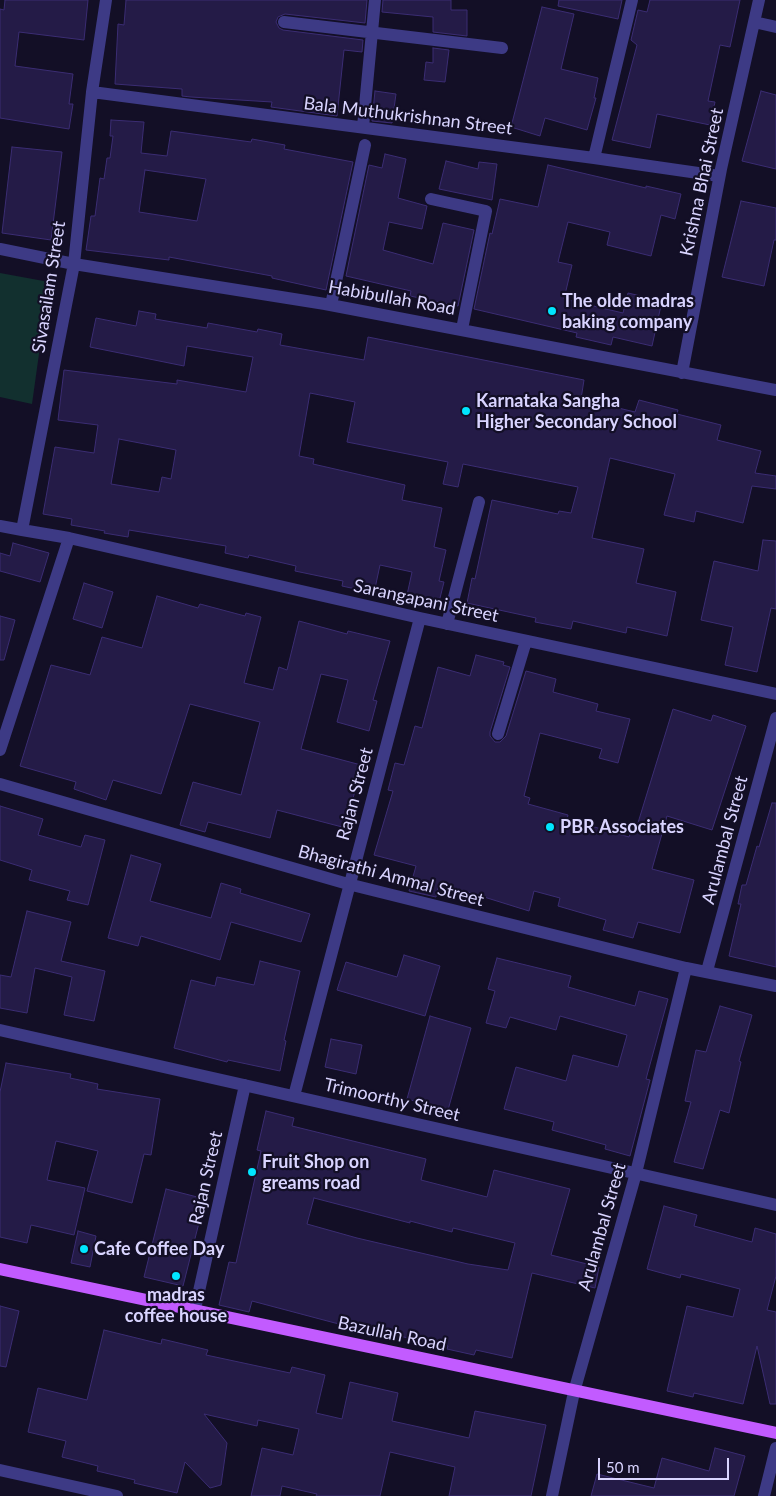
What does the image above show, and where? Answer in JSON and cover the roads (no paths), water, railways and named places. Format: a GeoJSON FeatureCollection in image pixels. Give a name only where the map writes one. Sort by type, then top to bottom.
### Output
{"type":"FeatureCollection","features":[{"type":"Feature","properties":{"kind":"main road","name":"Bazullah Road"},"geometry":{"type":"LineString","coordinates":[[0,1269],[194,1309],[574,1392],[776,1433]]}},
{"type":"Feature","properties":{"kind":"street","name":"Sivasailam Street"},"geometry":{"type":"LineString","coordinates":[[22,530],[74,264],[92,92],[106,0]]}},
{"type":"Feature","properties":{"kind":"street"},"geometry":{"type":"LineString","coordinates":[[363,127],[375,0]]}},
{"type":"Feature","properties":{"kind":"street"},"geometry":{"type":"LineString","coordinates":[[594,158],[632,0]]}},
{"type":"Feature","properties":{"kind":"street","name":"Krishna Bhai Street"},"geometry":{"type":"LineString","coordinates":[[682,373],[719,176],[759,0]]}},
{"type":"Feature","properties":{"kind":"street"},"geometry":{"type":"LineString","coordinates":[[284,22],[502,48]]}},
{"type":"Feature","properties":{"kind":"street"},"geometry":{"type":"LineString","coordinates":[[754,22],[776,26]]}},
{"type":"Feature","properties":{"kind":"street","name":"Bala Muthukrishnan Street"},"geometry":{"type":"LineString","coordinates":[[92,92],[719,176]]}},
{"type":"Feature","properties":{"kind":"street"},"geometry":{"type":"LineString","coordinates":[[331,305],[365,145]]}},
{"type":"Feature","properties":{"kind":"street"},"geometry":{"type":"LineString","coordinates":[[431,199],[486,211],[462,329]]}},
{"type":"Feature","properties":{"kind":"street","name":"Habibullah Road"},"geometry":{"type":"LineString","coordinates":[[0,249],[74,264],[331,305],[776,390]]}},
{"type":"Feature","properties":{"kind":"street"},"geometry":{"type":"LineString","coordinates":[[447,624],[479,502]]}},
{"type":"Feature","properties":{"kind":"street"},"geometry":{"type":"LineString","coordinates":[[0,526],[69,538],[0,750]]}},
{"type":"Feature","properties":{"kind":"street","name":"Sarangapani Street"},"geometry":{"type":"LineString","coordinates":[[69,538],[447,624],[776,694]]}},
{"type":"Feature","properties":{"kind":"street","name":"Rajan Street"},"geometry":{"type":"LineString","coordinates":[[294,1096],[348,884],[420,618]]}},
{"type":"Feature","properties":{"kind":"street"},"geometry":{"type":"LineString","coordinates":[[498,734],[526,641]]}},
{"type":"Feature","properties":{"kind":"street","name":"Arulambal Street"},"geometry":{"type":"LineString","coordinates":[[707,971],[776,718]]}},
{"type":"Feature","properties":{"kind":"street","name":"Bhagirathi Ammal Street"},"geometry":{"type":"LineString","coordinates":[[0,784],[348,884],[686,968],[776,986]]}},
{"type":"Feature","properties":{"kind":"street","name":"Arulambal Street"},"geometry":{"type":"LineString","coordinates":[[552,1496],[574,1392],[636,1173],[686,968]]}},
{"type":"Feature","properties":{"kind":"street","name":"Trimoorthy Street"},"geometry":{"type":"LineString","coordinates":[[0,1030],[776,1205]]}},
{"type":"Feature","properties":{"kind":"street","name":"Rajan Street"},"geometry":{"type":"LineString","coordinates":[[194,1309],[245,1085]]}},
{"type":"Feature","properties":{"kind":"street"},"geometry":{"type":"LineString","coordinates":[[764,1496],[776,1448]]}},
{"type":"Feature","properties":{"kind":"street"},"geometry":{"type":"LineString","coordinates":[[0,1470],[117,1496]]}},
{"type":"Feature","properties":{"kind":"place","name":"The olde madras baking company"},"geometry":{"type":"Point","coordinates":[552,311]}},
{"type":"Feature","properties":{"kind":"place","name":"Karnataka Sangha Higher Secondary School"},"geometry":{"type":"Point","coordinates":[466,411]}},
{"type":"Feature","properties":{"kind":"place","name":"PBR Associates"},"geometry":{"type":"Point","coordinates":[550,827]}},
{"type":"Feature","properties":{"kind":"place","name":"Fruit Shop on greams road"},"geometry":{"type":"Point","coordinates":[252,1172]}},
{"type":"Feature","properties":{"kind":"place","name":"Cafe Coffee Day"},"geometry":{"type":"Point","coordinates":[84,1249]}},
{"type":"Feature","properties":{"kind":"place","name":"madras coffee house"},"geometry":{"type":"Point","coordinates":[176,1276]}}]}
